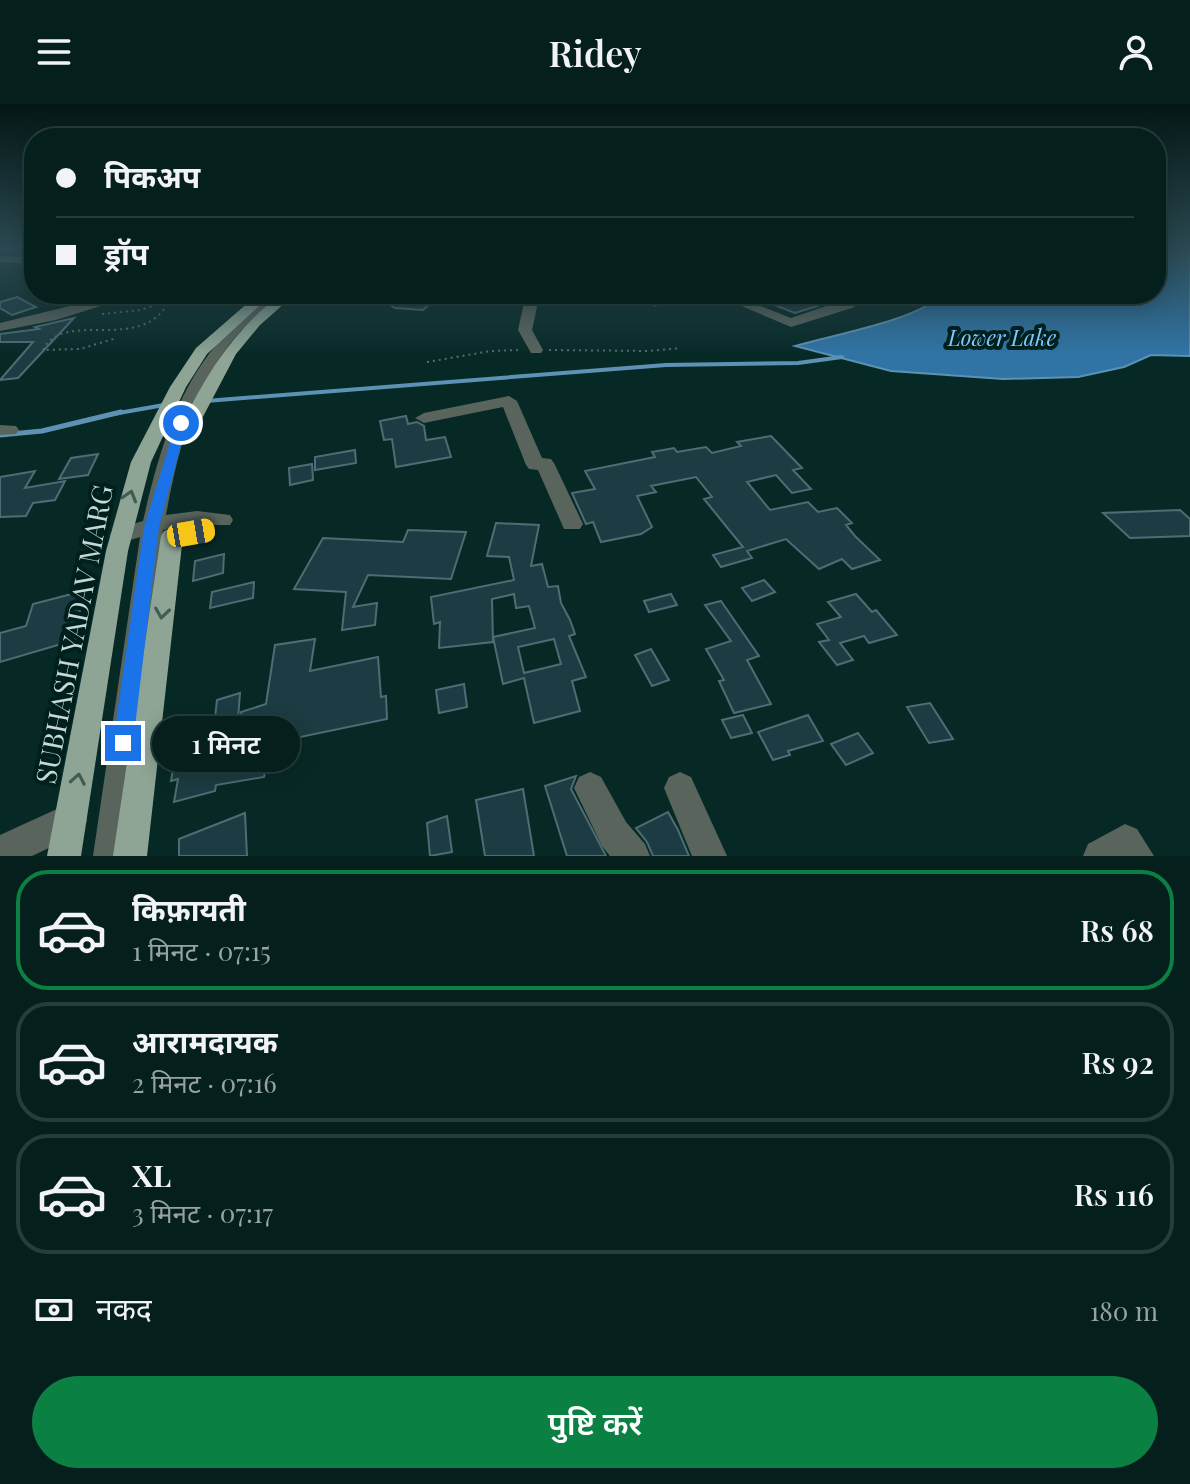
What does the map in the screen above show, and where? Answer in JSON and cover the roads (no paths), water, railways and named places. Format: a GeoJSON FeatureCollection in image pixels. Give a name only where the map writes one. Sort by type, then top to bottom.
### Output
{"type":"FeatureCollection","features":[{"type":"Feature","properties":{"kind":"main road"},"geometry":{"type":"LineString","coordinates":[[177,425],[194,386],[201,351],[255,304]]}},
{"type":"Feature","properties":{"kind":"main road"},"geometry":{"type":"LineString","coordinates":[[177,425],[194,386],[240,335],[277,304]]}},
{"type":"Feature","properties":{"kind":"main road","name":"SUBHASH YADAV MARG"},"geometry":{"type":"LineString","coordinates":[[64,856],[121,535],[141,462],[177,425]]}},
{"type":"Feature","properties":{"kind":"main road"},"geometry":{"type":"LineString","coordinates":[[130,856],[162,531]]}},
{"type":"Feature","properties":{"kind":"street"},"geometry":{"type":"LineString","coordinates":[[0,327],[105,304]]}},
{"type":"Feature","properties":{"kind":"street"},"geometry":{"type":"LineString","coordinates":[[194,386],[235,329],[268,304]]}},
{"type":"Feature","properties":{"kind":"street"},"geometry":{"type":"LineString","coordinates":[[529,304],[525,330],[536,350]]}},
{"type":"Feature","properties":{"kind":"street"},"geometry":{"type":"LineString","coordinates":[[744,304],[791,323],[847,305]]}},
{"type":"Feature","properties":{"kind":"street"},"geometry":{"type":"LineString","coordinates":[[424,418],[509,401],[572,524]]}},
{"type":"Feature","properties":{"kind":"street"},"geometry":{"type":"LineString","coordinates":[[110,856],[177,425]]}},
{"type":"Feature","properties":{"kind":"street"},"geometry":{"type":"LineString","coordinates":[[121,535],[210,529],[222,520]]}},
{"type":"Feature","properties":{"kind":"street"},"geometry":{"type":"LineString","coordinates":[[590,788],[614,834],[633,856]]}},
{"type":"Feature","properties":{"kind":"street"},"geometry":{"type":"LineString","coordinates":[[680,788],[710,856]]}},
{"type":"Feature","properties":{"kind":"street"},"geometry":{"type":"LineString","coordinates":[[0,853],[70,820]]}},
{"type":"Feature","properties":{"kind":"street"},"geometry":{"type":"LineString","coordinates":[[1100,856],[1125,841],[1137,856]]}},
{"type":"Feature","properties":{"kind":"water","name":"Lower Lake"},"geometry":{"type":"Polygon","coordinates":[[[1166,286],[1190,286],[1190,356],[1151,355],[1124,367],[1078,377],[1003,379],[891,371],[795,346],[915,311],[929,304],[1166,304],[1166,286]]]}},
{"type":"Feature","properties":{"kind":"waterway"},"geometry":{"type":"LineString","coordinates":[[206,401],[666,365],[798,363],[842,357]]}},
{"type":"Feature","properties":{"kind":"waterway"},"geometry":{"type":"LineString","coordinates":[[113,414],[164,405]]}},
{"type":"Feature","properties":{"kind":"waterway"},"geometry":{"type":"LineString","coordinates":[[0,435],[42,431],[121,412]]}}]}
